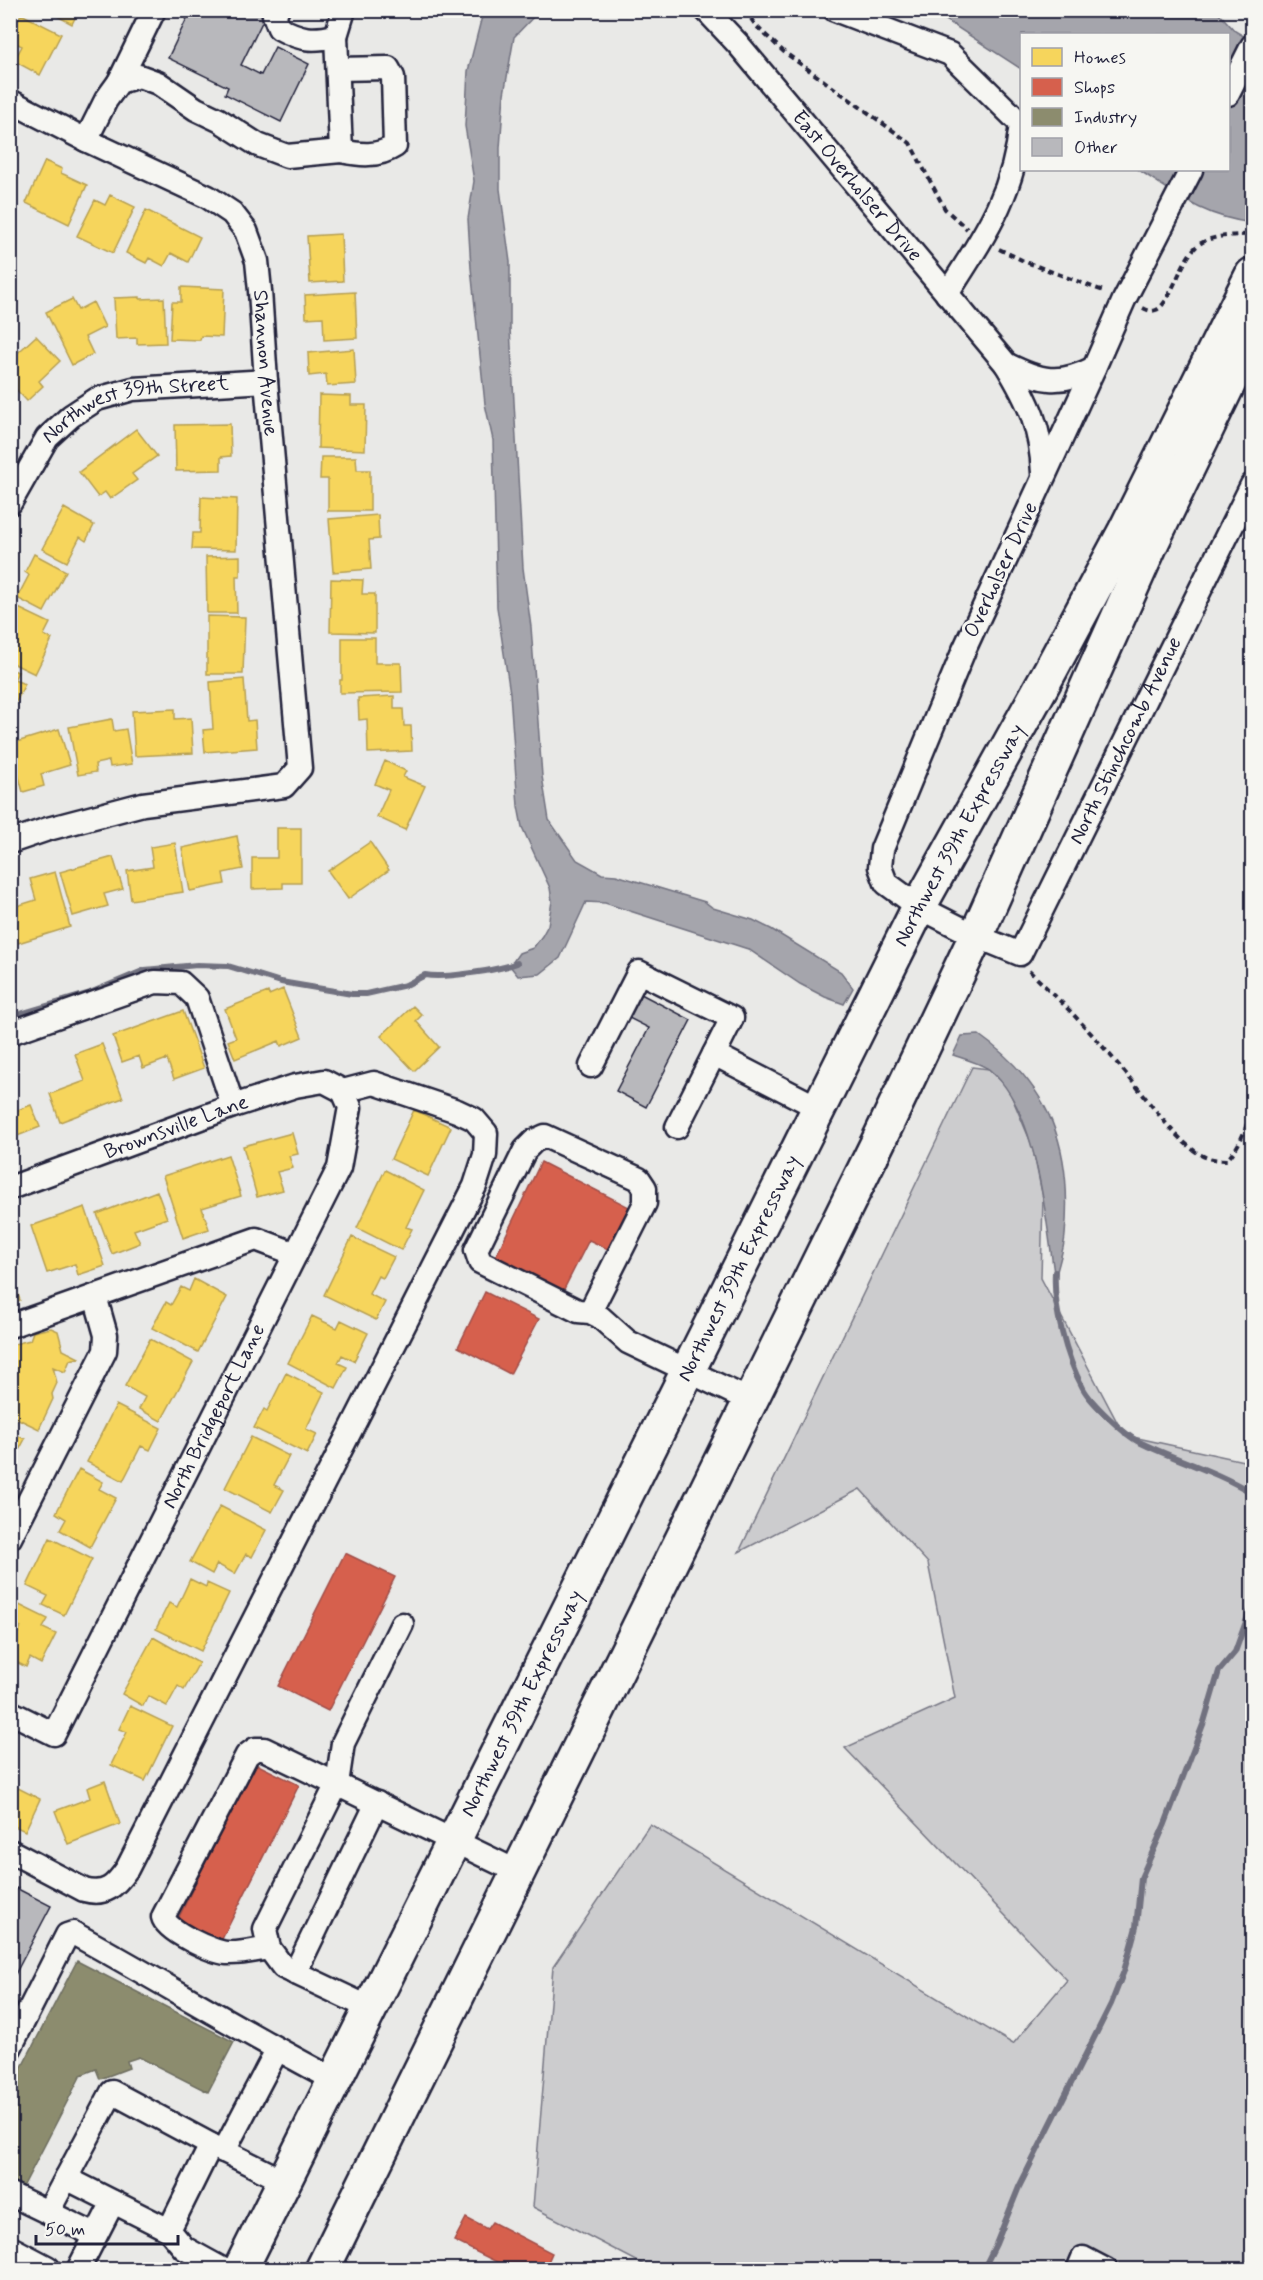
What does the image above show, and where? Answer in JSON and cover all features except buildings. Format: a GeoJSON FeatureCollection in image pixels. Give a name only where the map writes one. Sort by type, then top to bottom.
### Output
{"type":"FeatureCollection","features":[{"type":"Feature","properties":{"kind":"highway","name":"Northwest 39th Expressway"},"geometry":{"type":"LineString","coordinates":[[240,2270],[919,907],[1119,541],[1252,277]]}},
{"type":"Feature","properties":{"kind":"highway","name":"Northwest 39th Expressway"},"geometry":{"type":"LineString","coordinates":[[328,2268],[518,1872],[879,1140],[976,936],[1150,544],[1252,335]]}},
{"type":"Feature","properties":{"kind":"main road"},"geometry":{"type":"LineString","coordinates":[[10,2252],[46,2270]]}},
{"type":"Feature","properties":{"kind":"street"},"geometry":{"type":"LineString","coordinates":[[86,140],[106,100],[119,82],[154,10]]}},
{"type":"Feature","properties":{"kind":"street"},"geometry":{"type":"LineString","coordinates":[[276,10],[274,15],[279,28],[293,36],[313,41],[336,36]]}},
{"type":"Feature","properties":{"kind":"street"},"geometry":{"type":"LineString","coordinates":[[341,151],[336,36],[344,10]]}},
{"type":"Feature","properties":{"kind":"street","name":"East Overholser Drive"},"geometry":{"type":"LineString","coordinates":[[706,10],[738,44],[1006,364],[1020,387],[1035,420],[1042,445],[1043,476]]}},
{"type":"Feature","properties":{"kind":"street"},"geometry":{"type":"LineString","coordinates":[[835,10],[950,54],[1020,123]]}},
{"type":"Feature","properties":{"kind":"street"},"geometry":{"type":"LineString","coordinates":[[1230,90],[1252,46]]}},
{"type":"Feature","properties":{"kind":"street"},"geometry":{"type":"LineString","coordinates":[[119,82],[139,76],[158,83],[258,146],[287,156],[341,151],[362,155],[385,152],[395,146],[393,77],[388,68],[338,69]]}},
{"type":"Feature","properties":{"kind":"street","name":"Shannon Avenue"},"geometry":{"type":"LineString","coordinates":[[10,101],[86,140],[208,197],[232,213],[246,231],[257,261],[300,768],[284,786],[143,804],[48,829],[10,842]]}},
{"type":"Feature","properties":{"kind":"street"},"geometry":{"type":"LineString","coordinates":[[947,294],[998,212],[1018,155],[1020,134]]}},
{"type":"Feature","properties":{"kind":"street","name":"Overholser Drive"},"geometry":{"type":"LineString","coordinates":[[976,936],[919,907],[886,883],[880,867],[882,849],[964,650],[1043,476],[1124,300],[1190,171]]}},
{"type":"Feature","properties":{"kind":"street","name":"East Overholser Drive"},"geometry":{"type":"LineString","coordinates":[[1006,364],[1031,377],[1048,379],[1075,378],[1094,368]]}},
{"type":"Feature","properties":{"kind":"street","name":"Northwest 39th Street"},"geometry":{"type":"LineString","coordinates":[[10,503],[47,438],[71,416],[98,399],[133,389],[266,381]]}},
{"type":"Feature","properties":{"kind":"street","name":"North Stinchcomb Avenue"},"geometry":{"type":"LineString","coordinates":[[1020,954],[1252,485]]}},
{"type":"Feature","properties":{"kind":"street"},"geometry":{"type":"LineString","coordinates":[[976,936],[1020,954]]}},
{"type":"Feature","properties":{"kind":"street"},"geometry":{"type":"LineString","coordinates":[[591,1066],[639,972],[732,1018],[678,1126]]}},
{"type":"Feature","properties":{"kind":"street"},"geometry":{"type":"LineString","coordinates":[[10,1033],[155,982],[181,983],[197,998],[233,1106]]}},
{"type":"Feature","properties":{"kind":"street"},"geometry":{"type":"LineString","coordinates":[[714,1054],[819,1108]]}},
{"type":"Feature","properties":{"kind":"street","name":"Brownsville Lane"},"geometry":{"type":"LineString","coordinates":[[10,1188],[233,1106],[295,1086],[324,1081],[343,1091]]}},
{"type":"Feature","properties":{"kind":"street"},"geometry":{"type":"LineString","coordinates":[[10,1851],[92,1892],[115,1886],[127,1869],[475,1186],[485,1155],[486,1133],[474,1119],[374,1083],[343,1091]]}},
{"type":"Feature","properties":{"kind":"street","name":"North Bridgeport Lane"},"geometry":{"type":"LineString","coordinates":[[10,1712],[54,1734],[339,1167],[350,1107],[343,1091]]}},
{"type":"Feature","properties":{"kind":"street"},"geometry":{"type":"LineString","coordinates":[[590,1312],[645,1203],[645,1188],[639,1179],[545,1136],[534,1141],[525,1150],[476,1250],[480,1262],[578,1311],[590,1312],[600,1317],[628,1342],[751,1401]]}},
{"type":"Feature","properties":{"kind":"street"},"geometry":{"type":"LineString","coordinates":[[10,1326],[256,1239],[296,1254]]}},
{"type":"Feature","properties":{"kind":"street"},"geometry":{"type":"LineString","coordinates":[[10,1538],[105,1351],[106,1335],[95,1296]]}},
{"type":"Feature","properties":{"kind":"street"},"geometry":{"type":"LineString","coordinates":[[370,2008],[283,1967],[269,1948],[265,1929],[337,1784],[343,1743],[402,1624]]}},
{"type":"Feature","properties":{"kind":"street"},"geometry":{"type":"LineString","coordinates":[[269,1948],[227,1953],[213,1950],[164,1922],[165,1911],[250,1752],[264,1749],[518,1872]]}},
{"type":"Feature","properties":{"kind":"street"},"geometry":{"type":"LineString","coordinates":[[296,1973],[377,1803]]}},
{"type":"Feature","properties":{"kind":"street"},"geometry":{"type":"LineString","coordinates":[[10,2048],[67,1935],[73,1933],[171,1987],[277,2050],[334,2080]]}},
{"type":"Feature","properties":{"kind":"street"},"geometry":{"type":"LineString","coordinates":[[169,2230],[187,2195],[277,2050]]}},
{"type":"Feature","properties":{"kind":"street"},"geometry":{"type":"LineString","coordinates":[[48,2212],[112,2092],[284,2181]]}},
{"type":"Feature","properties":{"kind":"street"},"geometry":{"type":"LineString","coordinates":[[66,2178],[169,2230],[184,2248],[224,2270]]}},
{"type":"Feature","properties":{"kind":"street"},"geometry":{"type":"LineString","coordinates":[[10,2194],[95,2235]]}},
{"type":"Feature","properties":{"kind":"street"},"geometry":{"type":"LineString","coordinates":[[78,2270],[113,2202]]}},
{"type":"Feature","properties":{"kind":"street"},"geometry":{"type":"LineString","coordinates":[[1078,2270],[1083,2258],[1106,2270]]}},
{"type":"Feature","properties":{"kind":"path"},"geometry":{"type":"LineString","coordinates":[[745,10],[767,38],[784,52],[910,143],[945,209],[969,231]]}},
{"type":"Feature","properties":{"kind":"path"},"geometry":{"type":"LineString","coordinates":[[1144,309],[1157,310],[1165,302],[1189,253],[1200,243],[1222,236],[1252,234]]}},
{"type":"Feature","properties":{"kind":"path"},"geometry":{"type":"LineString","coordinates":[[1001,250],[1112,295]]}},
{"type":"Feature","properties":{"kind":"path"},"geometry":{"type":"LineString","coordinates":[[1020,954],[1027,969],[1062,1001],[1161,1117],[1197,1153],[1210,1160],[1227,1160],[1237,1149],[1249,1121],[1252,1091]]}},
{"type":"Feature","properties":{"kind":"shaded area"},"geometry":{"type":"Polygon","coordinates":[[[485,11],[539,11],[514,37],[504,94],[500,189],[510,262],[510,328],[523,568],[531,627],[542,776],[549,820],[577,860],[602,874],[616,875],[705,902],[713,908],[753,920],[841,972],[853,988],[844,1004],[800,984],[748,949],[605,903],[586,902],[560,958],[540,974],[518,976],[510,966],[519,953],[533,948],[542,936],[548,925],[552,901],[550,888],[522,827],[518,806],[510,693],[497,607],[493,440],[485,404],[471,268],[468,219],[474,181],[465,126],[468,71],[485,11]]]}},
{"type":"Feature","properties":{"kind":"shaded area"},"geometry":{"type":"Polygon","coordinates":[[[932,11],[1217,11],[1235,31],[1252,41],[1252,223],[1219,216],[1192,204],[1141,171],[1230,171],[1230,33],[1020,33],[1020,68],[932,11]]]}},
{"type":"Feature","properties":{"kind":"shaded area"},"geometry":{"type":"Polygon","coordinates":[[[979,1035],[1004,1055],[1024,1076],[1040,1098],[1052,1122],[1060,1147],[1067,1204],[1064,1241],[1055,1280],[1037,1168],[1030,1139],[1020,1113],[1007,1089],[991,1071],[978,1063],[953,1055],[962,1036],[979,1035]]]}},
{"type":"Feature","properties":{"kind":"shaded area"},"geometry":{"type":"Polygon","coordinates":[[[972,1067],[989,1069],[1008,1088],[1032,1145],[1043,1198],[1041,1278],[1124,1435],[1252,1461],[1252,2269],[652,2269],[533,2207],[553,1967],[650,1824],[1013,2044],[1067,1980],[845,1748],[955,1698],[928,1563],[860,1489],[739,1552],[972,1067]]]}},
{"type":"Feature","properties":{"kind":"waterway"},"geometry":{"type":"LineString","coordinates":[[10,1017],[90,993],[145,970],[197,965],[228,966],[281,982],[352,994],[366,994],[406,985],[425,975],[444,976],[471,973],[517,963]]}},
{"type":"Feature","properties":{"kind":"waterway"},"geometry":{"type":"LineString","coordinates":[[1055,1272],[1058,1316],[1066,1347],[1083,1388],[1100,1409],[1117,1426],[1139,1442],[1224,1478],[1252,1493]]}},
{"type":"Feature","properties":{"kind":"waterway"},"geometry":{"type":"LineString","coordinates":[[983,2270],[1019,2187],[1111,2004],[1124,1971],[1136,1927],[1141,1878],[1165,1824],[1204,1722],[1219,1671],[1235,1652],[1252,1605]]}}]}
